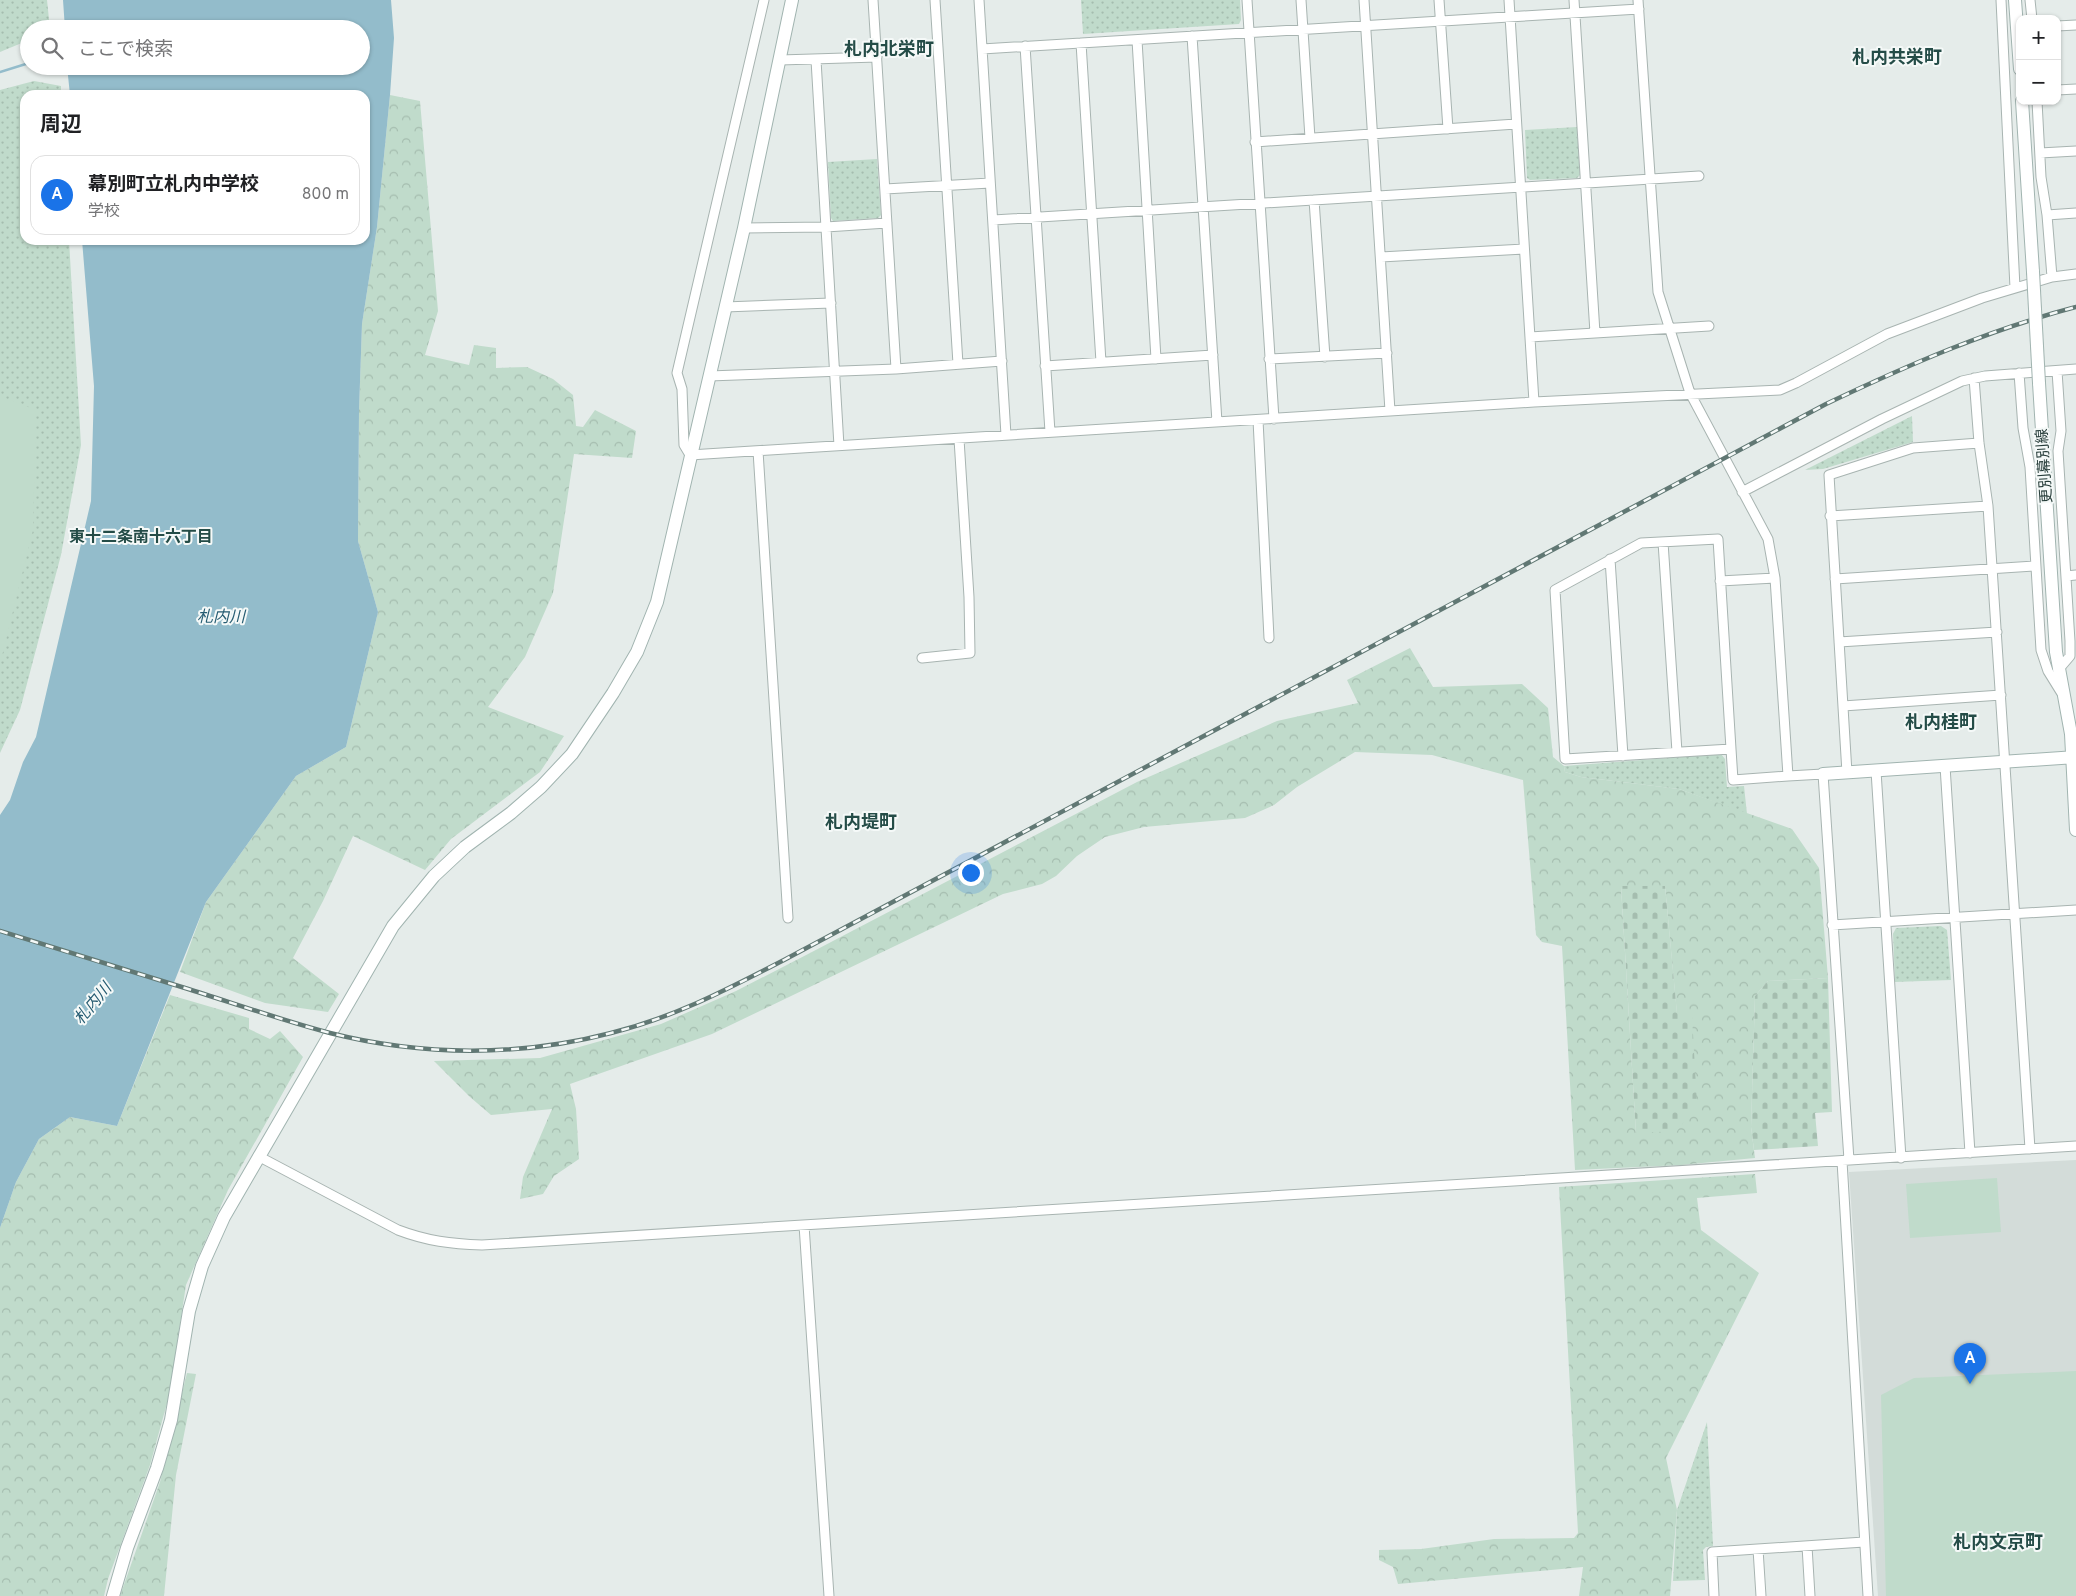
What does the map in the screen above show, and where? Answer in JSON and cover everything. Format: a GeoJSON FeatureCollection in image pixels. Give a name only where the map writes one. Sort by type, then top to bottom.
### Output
{"type":"FeatureCollection","features":[{"type":"Feature","properties":{"kind":"street"},"geometry":{"type":"LineString","coordinates":[[690,455],[684,445],[682,389],[677,373],[764,0]]}},
{"type":"Feature","properties":{"kind":"street"},"geometry":{"type":"LineString","coordinates":[[113,1596],[127,1548],[157,1468],[171,1420],[188,1312],[202,1266],[224,1217],[393,926],[434,876],[465,847],[511,813],[556,773],[572,754],[613,693],[637,652],[657,602],[744,228],[792,0]]}},
{"type":"Feature","properties":{"kind":"street"},"geometry":{"type":"LineString","coordinates":[[873,0],[896,369]]}},
{"type":"Feature","properties":{"kind":"street"},"geometry":{"type":"LineString","coordinates":[[935,0],[958,364]]}},
{"type":"Feature","properties":{"kind":"street"},"geometry":{"type":"LineString","coordinates":[[979,0],[1006,435]]}},
{"type":"Feature","properties":{"kind":"street"},"geometry":{"type":"LineString","coordinates":[[1247,0],[1274,419]]}},
{"type":"Feature","properties":{"kind":"street"},"geometry":{"type":"LineString","coordinates":[[1301,0],[1310,138]]}},
{"type":"Feature","properties":{"kind":"street"},"geometry":{"type":"LineString","coordinates":[[1364,0],[1390,411]]}},
{"type":"Feature","properties":{"kind":"street"},"geometry":{"type":"LineString","coordinates":[[1439,0],[1448,129]]}},
{"type":"Feature","properties":{"kind":"street"},"geometry":{"type":"LineString","coordinates":[[1509,0],[1534,402]]}},
{"type":"Feature","properties":{"kind":"street"},"geometry":{"type":"LineString","coordinates":[[1574,0],[1595,333]]}},
{"type":"Feature","properties":{"kind":"street"},"geometry":{"type":"LineString","coordinates":[[2001,0],[2015,288]]}},
{"type":"Feature","properties":{"kind":"street"},"geometry":{"type":"LineString","coordinates":[[2015,0],[2019,60]]}},
{"type":"Feature","properties":{"kind":"street"},"geometry":{"type":"LineString","coordinates":[[2030,0],[2032,15]]}},
{"type":"Feature","properties":{"kind":"street"},"geometry":{"type":"LineString","coordinates":[[982,49],[1575,13],[1639,4],[1658,292],[1690,393],[1768,539],[1775,578],[1788,776]]}},
{"type":"Feature","properties":{"kind":"street"},"geometry":{"type":"LineString","coordinates":[[2061,26],[2076,25]]}},
{"type":"Feature","properties":{"kind":"street"},"geometry":{"type":"LineString","coordinates":[[1192,36],[1216,422]]}},
{"type":"Feature","properties":{"kind":"street"},"geometry":{"type":"LineString","coordinates":[[1137,40],[1156,359]]}},
{"type":"Feature","properties":{"kind":"street"},"geometry":{"type":"LineString","coordinates":[[1081,43],[1101,362]]}},
{"type":"Feature","properties":{"kind":"street"},"geometry":{"type":"LineString","coordinates":[[1025,46],[1050,432]]}},
{"type":"Feature","properties":{"kind":"street"},"geometry":{"type":"LineString","coordinates":[[780,60],[876,57]]}},
{"type":"Feature","properties":{"kind":"street"},"geometry":{"type":"LineString","coordinates":[[816,60],[839,446]]}},
{"type":"Feature","properties":{"kind":"street"},"geometry":{"type":"LineString","coordinates":[[2061,90],[2076,89]]}},
{"type":"Feature","properties":{"kind":"street","name":"更別幕別線"},"geometry":{"type":"LineString","coordinates":[[2022,105],[2058,670],[2074,757],[2076,830]]}},
{"type":"Feature","properties":{"kind":"street"},"geometry":{"type":"LineString","coordinates":[[2037,105],[2052,277]]}},
{"type":"Feature","properties":{"kind":"street"},"geometry":{"type":"LineString","coordinates":[[1255,142],[1516,124]]}},
{"type":"Feature","properties":{"kind":"street"},"geometry":{"type":"LineString","coordinates":[[2040,154],[2076,151]]}},
{"type":"Feature","properties":{"kind":"street"},"geometry":{"type":"LineString","coordinates":[[992,220],[1699,176]]}},
{"type":"Feature","properties":{"kind":"street"},"geometry":{"type":"LineString","coordinates":[[885,188],[990,183]]}},
{"type":"Feature","properties":{"kind":"street"},"geometry":{"type":"LineString","coordinates":[[1314,200],[1325,357]]}},
{"type":"Feature","properties":{"kind":"street"},"geometry":{"type":"LineString","coordinates":[[2048,215],[2076,213]]}},
{"type":"Feature","properties":{"kind":"street"},"geometry":{"type":"LineString","coordinates":[[744,228],[887,224]]}},
{"type":"Feature","properties":{"kind":"street"},"geometry":{"type":"LineString","coordinates":[[1381,257],[1524,248]]}},
{"type":"Feature","properties":{"kind":"street"},"geometry":{"type":"LineString","coordinates":[[690,455],[1534,402],[1780,390],[1796,384],[1887,334],[1982,298],[2052,277],[2076,274]]}},
{"type":"Feature","properties":{"kind":"street"},"geometry":{"type":"LineString","coordinates":[[725,307],[831,303]]}},
{"type":"Feature","properties":{"kind":"street"},"geometry":{"type":"LineString","coordinates":[[1530,337],[1709,326]]}},
{"type":"Feature","properties":{"kind":"street"},"geometry":{"type":"LineString","coordinates":[[1269,360],[1387,353]]}},
{"type":"Feature","properties":{"kind":"street"},"geometry":{"type":"LineString","coordinates":[[1045,366],[1213,355]]}},
{"type":"Feature","properties":{"kind":"street"},"geometry":{"type":"LineString","coordinates":[[709,376],[896,369],[1002,361]]}},
{"type":"Feature","properties":{"kind":"street"},"geometry":{"type":"LineString","coordinates":[[1742,492],[1882,419],[1962,381],[2019,373],[2076,369]]}},
{"type":"Feature","properties":{"kind":"street"},"geometry":{"type":"LineString","coordinates":[[2057,371],[2061,431],[2058,451],[2070,656],[2058,670]]}},
{"type":"Feature","properties":{"kind":"street"},"geometry":{"type":"LineString","coordinates":[[2019,373],[2023,428],[2030,467],[2041,650],[2048,671],[2062,692]]}},
{"type":"Feature","properties":{"kind":"street"},"geometry":{"type":"LineString","coordinates":[[1974,378],[1979,443],[1988,506],[2030,1149]]}},
{"type":"Feature","properties":{"kind":"street"},"geometry":{"type":"LineString","coordinates":[[1258,420],[1270,638]]}},
{"type":"Feature","properties":{"kind":"street"},"geometry":{"type":"LineString","coordinates":[[922,658],[970,653],[969,597],[959,439]]}},
{"type":"Feature","properties":{"kind":"street"},"geometry":{"type":"LineString","coordinates":[[1847,773],[1829,475],[1913,448],[1979,443]]}},
{"type":"Feature","properties":{"kind":"street"},"geometry":{"type":"LineString","coordinates":[[758,451],[788,918]]}},
{"type":"Feature","properties":{"kind":"street"},"geometry":{"type":"LineString","coordinates":[[1830,516],[1988,506]]}},
{"type":"Feature","properties":{"kind":"street"},"geometry":{"type":"LineString","coordinates":[[1731,749],[1565,759],[1555,590],[1641,543],[1718,539],[1733,780],[2074,757]]}},
{"type":"Feature","properties":{"kind":"street"},"geometry":{"type":"LineString","coordinates":[[1663,542],[1677,752]]}},
{"type":"Feature","properties":{"kind":"street"},"geometry":{"type":"LineString","coordinates":[[1610,560],[1623,756]]}},
{"type":"Feature","properties":{"kind":"street"},"geometry":{"type":"LineString","coordinates":[[1835,579],[2035,566]]}},
{"type":"Feature","properties":{"kind":"street"},"geometry":{"type":"LineString","coordinates":[[2066,576],[2076,575]]}},
{"type":"Feature","properties":{"kind":"street"},"geometry":{"type":"LineString","coordinates":[[1720,581],[1775,578]]}},
{"type":"Feature","properties":{"kind":"street"},"geometry":{"type":"LineString","coordinates":[[1839,642],[1997,632]]}},
{"type":"Feature","properties":{"kind":"street"},"geometry":{"type":"LineString","coordinates":[[1843,706],[2001,695]]}},
{"type":"Feature","properties":{"kind":"street"},"geometry":{"type":"LineString","coordinates":[[1945,766],[1970,1153]]}},
{"type":"Feature","properties":{"kind":"street"},"geometry":{"type":"LineString","coordinates":[[1876,770],[1901,1158]]}},
{"type":"Feature","properties":{"kind":"street"},"geometry":{"type":"LineString","coordinates":[[1823,774],[1868,1596]]}},
{"type":"Feature","properties":{"kind":"street"},"geometry":{"type":"LineString","coordinates":[[1832,925],[2076,910]]}},
{"type":"Feature","properties":{"kind":"street"},"geometry":{"type":"LineString","coordinates":[[258,1156],[398,1230],[419,1238],[449,1244],[482,1245],[2076,1146]]}},
{"type":"Feature","properties":{"kind":"street"},"geometry":{"type":"LineString","coordinates":[[804,1225],[829,1596]]}},
{"type":"Feature","properties":{"kind":"street"},"geometry":{"type":"LineString","coordinates":[[1714,1596],[1712,1552],[1864,1542]]}},
{"type":"Feature","properties":{"kind":"street"},"geometry":{"type":"LineString","coordinates":[[1807,1546],[1810,1596]]}},
{"type":"Feature","properties":{"kind":"street"},"geometry":{"type":"LineString","coordinates":[[1758,1549],[1761,1596]]}},
{"type":"Feature","properties":{"kind":"shaded area"},"geometry":{"type":"Polygon","coordinates":[[[2076,1160],[2076,1596],[1878,1596],[1849,1172],[2076,1160]]]}},
{"type":"Feature","properties":{"kind":"green space"},"geometry":{"type":"Polygon","coordinates":[[[0,0],[47,0],[49,20],[20,20],[20,44],[0,52],[0,0]]]}},
{"type":"Feature","properties":{"kind":"green space"},"geometry":{"type":"Polygon","coordinates":[[[1081,0],[1240,0],[1241,20],[1239,24],[1083,34],[1081,0]]]}},
{"type":"Feature","properties":{"kind":"green space"},"geometry":{"type":"Polygon","coordinates":[[[34,81],[61,86],[61,90],[20,90],[20,245],[69,245],[81,445],[61,555],[20,710],[0,753],[0,90],[34,81]]]}},
{"type":"Feature","properties":{"kind":"green space"},"geometry":{"type":"Polygon","coordinates":[[[390,95],[420,101],[438,311],[425,355],[469,365],[474,345],[496,348],[496,368],[527,367],[553,379],[573,395],[576,426],[583,427],[595,410],[636,431],[632,458],[574,454],[553,593],[525,657],[488,707],[564,736],[540,772],[451,839],[425,870],[353,836],[323,901],[293,958],[339,994],[328,1012],[265,1003],[180,972],[206,902],[296,776],[346,747],[378,612],[358,541],[359,411],[362,324],[377,227],[390,95]]]}},
{"type":"Feature","properties":{"kind":"green space"},"geometry":{"type":"Polygon","coordinates":[[[1577,127],[1580,175],[1577,178],[1530,180],[1527,178],[1525,130],[1577,127]]]}},
{"type":"Feature","properties":{"kind":"green space"},"geometry":{"type":"Polygon","coordinates":[[[877,159],[881,215],[878,218],[833,221],[831,218],[828,162],[877,159]]]}},
{"type":"Feature","properties":{"kind":"green space"},"geometry":{"type":"Polygon","coordinates":[[[0,396],[36,410],[33,530],[0,664],[0,396]]]}},
{"type":"Feature","properties":{"kind":"green space"},"geometry":{"type":"Polygon","coordinates":[[[1912,416],[1913,442],[1823,469],[1805,470],[1912,416]]]}},
{"type":"Feature","properties":{"kind":"green space"},"geometry":{"type":"Polygon","coordinates":[[[1410,648],[1433,687],[1522,684],[1548,708],[1553,757],[1564,766],[1565,772],[1581,777],[1679,789],[1792,829],[1819,868],[1828,978],[1768,981],[1755,996],[1751,1127],[1755,1158],[1681,1165],[1575,1170],[1562,946],[1542,942],[1536,935],[1523,780],[1432,755],[1355,752],[1297,787],[1274,805],[1245,818],[1144,827],[1105,837],[1077,856],[1056,876],[1042,884],[1003,894],[712,1034],[570,1084],[576,1109],[579,1159],[554,1176],[543,1194],[520,1199],[523,1177],[552,1109],[491,1115],[434,1061],[540,1058],[661,1024],[736,991],[1137,782],[1277,721],[1358,703],[1347,680],[1410,648]],[[1665,886],[1621,887],[1636,1133],[1677,1014],[1665,886]]]}},
{"type":"Feature","properties":{"kind":"green space"},"geometry":{"type":"Polygon","coordinates":[[[1721,754],[1725,759],[1727,787],[1744,786],[1747,814],[1679,789],[1581,777],[1565,772],[1564,766],[1721,754]]]}},
{"type":"Feature","properties":{"kind":"green space"},"geometry":{"type":"Polygon","coordinates":[[[1621,886],[1665,886],[1677,1013],[1692,1016],[1697,1105],[1677,1131],[1636,1133],[1621,886]]]}},
{"type":"Feature","properties":{"kind":"green space"},"geometry":{"type":"Polygon","coordinates":[[[1941,926],[1947,930],[1951,980],[1895,982],[1893,934],[1896,928],[1941,926]]]}},
{"type":"Feature","properties":{"kind":"green space"},"geometry":{"type":"Polygon","coordinates":[[[1828,978],[1832,1112],[1815,1113],[1818,1146],[1754,1150],[1751,1127],[1755,996],[1768,981],[1828,978]]]}},
{"type":"Feature","properties":{"kind":"green space"},"geometry":{"type":"Polygon","coordinates":[[[170,995],[249,1018],[249,1029],[270,1039],[280,1031],[303,1057],[228,1190],[186,1285],[169,1396],[150,1465],[108,1579],[104,1596],[0,1596],[0,1228],[16,1182],[39,1139],[70,1117],[117,1126],[170,995]]]}},
{"type":"Feature","properties":{"kind":"green space"},"geometry":{"type":"Polygon","coordinates":[[[1755,1174],[1757,1193],[1697,1198],[1701,1230],[1759,1273],[1666,1458],[1677,1510],[1670,1596],[1579,1596],[1583,1567],[1398,1584],[1393,1567],[1379,1560],[1379,1550],[1421,1549],[1494,1539],[1574,1538],[1578,1533],[1559,1187],[1755,1174]]]}},
{"type":"Feature","properties":{"kind":"green space"},"geometry":{"type":"Polygon","coordinates":[[[1997,1178],[2001,1232],[1910,1238],[1906,1184],[1997,1178]]]}},
{"type":"Feature","properties":{"kind":"green space"},"geometry":{"type":"Polygon","coordinates":[[[2076,1371],[2076,1596],[1886,1596],[1881,1395],[1914,1378],[2076,1371]]]}},
{"type":"Feature","properties":{"kind":"green space"},"geometry":{"type":"Polygon","coordinates":[[[187,1373],[196,1374],[176,1475],[164,1596],[120,1596],[160,1482],[187,1373]]]}},
{"type":"Feature","properties":{"kind":"green space"},"geometry":{"type":"Polygon","coordinates":[[[1707,1422],[1713,1546],[1706,1547],[1703,1550],[1705,1580],[1673,1581],[1677,1510],[1707,1422]]]}},
{"type":"Feature","properties":{"kind":"water","name":"札内川"},"geometry":{"type":"Polygon","coordinates":[[[63,0],[391,0],[394,38],[390,95],[377,227],[362,324],[359,411],[358,541],[378,612],[346,747],[296,776],[206,902],[117,1126],[70,1117],[39,1139],[16,1182],[0,1228],[0,815],[10,800],[23,762],[36,737],[91,501],[94,386],[82,245],[370,245],[370,90],[69,90],[68,75],[370,75],[370,20],[64,20],[63,0]]]}},
{"type":"Feature","properties":{"kind":"waterway"},"geometry":{"type":"LineString","coordinates":[[0,72],[20,66]]}},
{"type":"Feature","properties":{"kind":"railway"},"geometry":{"type":"LineString","coordinates":[[0,931],[275,1017],[364,1041],[435,1049],[470,1051],[506,1050],[576,1041],[611,1033],[679,1011],[742,982],[1826,404],[1949,350],[2011,326],[2076,307]]}},
{"type":"Feature","properties":{"kind":"place","name":"幕別町立札内中学校"},"geometry":{"type":"Point","coordinates":[1970,1384]}},
{"type":"Feature","properties":{"kind":"district","name":"札内北栄町"},"geometry":{"type":"Point","coordinates":[889,49]}},
{"type":"Feature","properties":{"kind":"district","name":"札内共栄町"},"geometry":{"type":"Point","coordinates":[1897,57]}},
{"type":"Feature","properties":{"kind":"district","name":"東十二条南十六丁目"},"geometry":{"type":"Point","coordinates":[141,536]}},
{"type":"Feature","properties":{"kind":"district","name":"札内桂町"},"geometry":{"type":"Point","coordinates":[1941,722]}},
{"type":"Feature","properties":{"kind":"district","name":"札内堤町"},"geometry":{"type":"Point","coordinates":[861,822]}},
{"type":"Feature","properties":{"kind":"district","name":"札内文京町"},"geometry":{"type":"Point","coordinates":[1998,1542]}}]}
